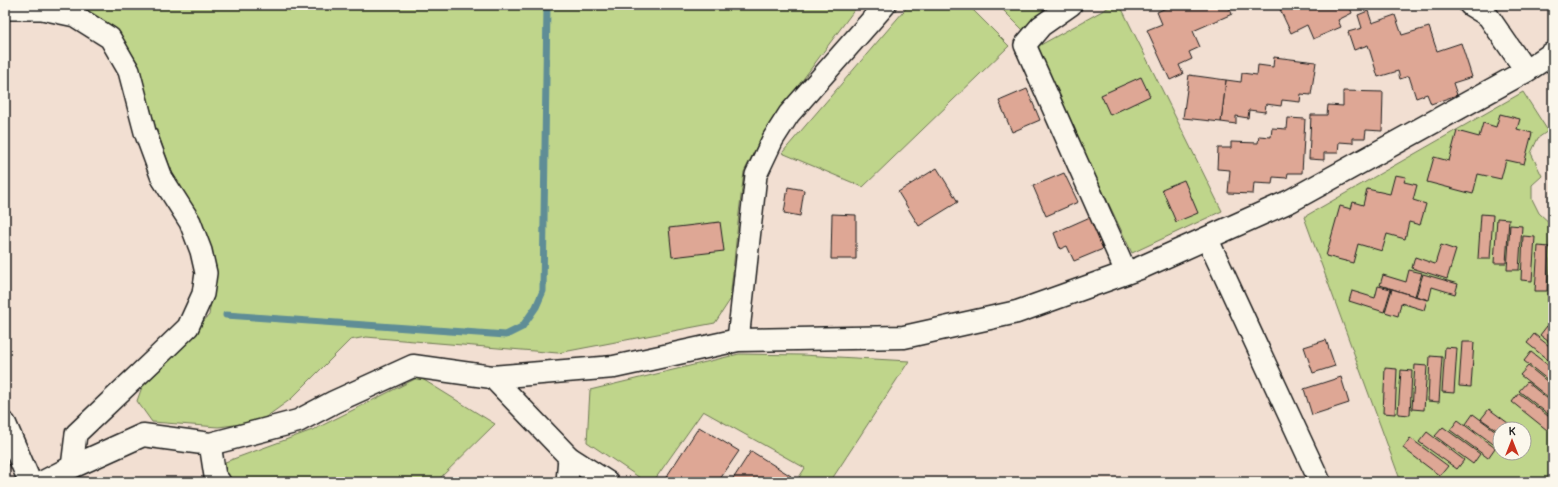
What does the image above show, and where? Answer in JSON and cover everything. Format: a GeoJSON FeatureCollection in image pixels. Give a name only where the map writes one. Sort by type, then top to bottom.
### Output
{"type":"FeatureCollection","features":[{"type":"Feature","properties":{"kind":"street"},"geometry":{"type":"LineString","coordinates":[[738,340],[756,174],[773,140],[789,114],[885,5]]}},
{"type":"Feature","properties":{"kind":"street"},"geometry":{"type":"LineString","coordinates":[[1072,5],[1041,26],[1025,45],[1126,272]]}},
{"type":"Feature","properties":{"kind":"street"},"geometry":{"type":"LineString","coordinates":[[1470,5],[1488,16],[1526,71]]}},
{"type":"Feature","properties":{"kind":"street"},"geometry":{"type":"LineString","coordinates":[[5,10],[42,9],[75,16],[110,38],[129,70],[145,132],[162,178],[190,222],[202,251],[206,274],[203,294],[188,327],[76,434],[72,467]]}},
{"type":"Feature","properties":{"kind":"street"},"geometry":{"type":"LineString","coordinates":[[43,482],[72,467],[143,435],[210,444],[298,421],[334,402],[413,366],[492,377],[614,367],[738,340],[904,337],[1016,312],[1140,268],[1290,201],[1526,71],[1553,53]]}},
{"type":"Feature","properties":{"kind":"street"},"geometry":{"type":"LineString","coordinates":[[1207,238],[1320,482]]}},
{"type":"Feature","properties":{"kind":"street"},"geometry":{"type":"LineString","coordinates":[[492,377],[569,457],[608,482]]}},
{"type":"Feature","properties":{"kind":"street"},"geometry":{"type":"LineString","coordinates":[[5,424],[30,482]]}},
{"type":"Feature","properties":{"kind":"street"},"geometry":{"type":"LineString","coordinates":[[210,444],[215,476],[220,482]]}},
{"type":"Feature","properties":{"kind":"street"},"geometry":{"type":"LineString","coordinates":[[567,482],[569,457]]}},
{"type":"Feature","properties":{"kind":"green space"},"geometry":{"type":"Polygon","coordinates":[[[57,5],[858,5],[764,132],[744,172],[730,300],[715,323],[558,353],[366,337],[350,340],[291,399],[259,422],[218,427],[152,422],[137,401],[143,384],[169,361],[209,315],[215,272],[194,213],[173,175],[155,125],[138,63],[117,32],[57,5]]]}},
{"type":"Feature","properties":{"kind":"green space"},"geometry":{"type":"Polygon","coordinates":[[[909,5],[968,5],[1009,46],[863,187],[782,153],[909,5]]]}},
{"type":"Feature","properties":{"kind":"green space"},"geometry":{"type":"Polygon","coordinates":[[[998,5],[1053,5],[1023,30],[998,5]]]}},
{"type":"Feature","properties":{"kind":"green space"},"geometry":{"type":"Polygon","coordinates":[[[1113,5],[1120,5],[1222,211],[1132,253],[1035,48],[1113,5]]]}},
{"type":"Feature","properties":{"kind":"green space"},"geometry":{"type":"Polygon","coordinates":[[[1523,92],[1548,131],[1538,138],[1531,153],[1542,176],[1532,185],[1532,199],[1539,213],[1553,226],[1553,482],[1401,482],[1304,217],[1523,92]]]}},
{"type":"Feature","properties":{"kind":"green space"},"geometry":{"type":"Polygon","coordinates":[[[739,354],[802,355],[909,361],[830,482],[796,482],[805,468],[703,411],[653,482],[646,482],[587,442],[590,390],[739,354]]]}},
{"type":"Feature","properties":{"kind":"green space"},"geometry":{"type":"Polygon","coordinates":[[[419,377],[495,424],[436,482],[231,482],[227,477],[225,462],[315,429],[419,377]]]}},
{"type":"Feature","properties":{"kind":"building"},"geometry":{"type":"Polygon","coordinates":[[[1165,5],[1228,5],[1232,14],[1193,31],[1200,47],[1189,52],[1192,59],[1179,65],[1183,74],[1170,80],[1147,30],[1162,24],[1157,12],[1166,8],[1165,5]]]}},
{"type":"Feature","properties":{"kind":"building"},"geometry":{"type":"Polygon","coordinates":[[[1278,5],[1349,5],[1352,13],[1338,20],[1341,27],[1313,39],[1307,25],[1291,33],[1278,5]]]}},
{"type":"Feature","properties":{"kind":"building"},"geometry":{"type":"Polygon","coordinates":[[[1368,11],[1372,23],[1395,15],[1402,35],[1429,27],[1437,51],[1461,43],[1472,77],[1453,83],[1457,95],[1431,104],[1427,94],[1416,98],[1409,76],[1400,79],[1398,71],[1378,77],[1368,45],[1354,50],[1348,32],[1362,28],[1358,15],[1368,11]]]}},
{"type":"Feature","properties":{"kind":"building"},"geometry":{"type":"Polygon","coordinates":[[[1274,57],[1316,62],[1311,95],[1301,94],[1300,102],[1282,100],[1281,106],[1266,104],[1265,112],[1249,110],[1248,118],[1236,116],[1236,124],[1221,122],[1226,80],[1241,82],[1242,73],[1257,75],[1258,65],[1273,67],[1274,57]]]}},
{"type":"Feature","properties":{"kind":"building"},"geometry":{"type":"Polygon","coordinates":[[[1189,75],[1226,80],[1221,122],[1183,118],[1189,75]]]}},
{"type":"Feature","properties":{"kind":"building"},"geometry":{"type":"Polygon","coordinates":[[[1141,77],[1150,96],[1110,115],[1101,95],[1141,77]]]}},
{"type":"Feature","properties":{"kind":"building"},"geometry":{"type":"Polygon","coordinates":[[[1027,89],[1040,120],[1012,132],[999,101],[1027,89]]]}},
{"type":"Feature","properties":{"kind":"building"},"geometry":{"type":"Polygon","coordinates":[[[1343,91],[1383,92],[1382,131],[1366,130],[1365,138],[1353,138],[1353,143],[1339,142],[1338,153],[1324,153],[1324,160],[1309,159],[1311,115],[1327,115],[1328,105],[1343,106],[1343,91]]]}},
{"type":"Feature","properties":{"kind":"building"},"geometry":{"type":"Polygon","coordinates":[[[1500,114],[1520,119],[1517,129],[1532,133],[1524,164],[1506,160],[1501,179],[1478,174],[1473,194],[1427,182],[1434,157],[1449,161],[1457,131],[1479,137],[1483,123],[1496,127],[1500,114]]]}},
{"type":"Feature","properties":{"kind":"building"},"geometry":{"type":"Polygon","coordinates":[[[1288,118],[1305,119],[1302,173],[1288,173],[1287,178],[1273,177],[1272,184],[1254,183],[1253,194],[1228,193],[1230,170],[1217,169],[1218,148],[1231,148],[1231,142],[1258,143],[1259,136],[1271,137],[1272,128],[1287,129],[1288,118]]]}},
{"type":"Feature","properties":{"kind":"building"},"geometry":{"type":"Polygon","coordinates":[[[1553,132],[1553,155],[1549,146],[1549,140],[1553,132]]]}},
{"type":"Feature","properties":{"kind":"building"},"geometry":{"type":"Polygon","coordinates":[[[937,168],[958,202],[919,226],[898,192],[937,168]]]}},
{"type":"Feature","properties":{"kind":"building"},"geometry":{"type":"Polygon","coordinates":[[[1064,173],[1078,202],[1046,216],[1033,186],[1064,173]]]}},
{"type":"Feature","properties":{"kind":"building"},"geometry":{"type":"Polygon","coordinates":[[[1395,175],[1406,177],[1404,182],[1417,185],[1413,200],[1426,204],[1420,225],[1409,222],[1405,239],[1387,234],[1382,251],[1358,244],[1353,263],[1326,256],[1340,206],[1351,209],[1353,202],[1363,205],[1367,189],[1390,194],[1395,175]]]}},
{"type":"Feature","properties":{"kind":"building"},"geometry":{"type":"Polygon","coordinates":[[[1184,180],[1198,213],[1176,222],[1162,189],[1184,180]]]}},
{"type":"Feature","properties":{"kind":"building"},"geometry":{"type":"Polygon","coordinates":[[[788,187],[804,190],[800,216],[784,213],[788,187]]]}},
{"type":"Feature","properties":{"kind":"building"},"geometry":{"type":"Polygon","coordinates":[[[832,214],[856,215],[856,259],[831,259],[832,214]]]}},
{"type":"Feature","properties":{"kind":"building"},"geometry":{"type":"Polygon","coordinates":[[[1481,214],[1493,215],[1490,259],[1478,259],[1481,214]]]}},
{"type":"Feature","properties":{"kind":"building"},"geometry":{"type":"Polygon","coordinates":[[[1090,217],[1103,249],[1074,261],[1067,246],[1060,249],[1054,233],[1090,217]]]}},
{"type":"Feature","properties":{"kind":"building"},"geometry":{"type":"Polygon","coordinates":[[[1497,218],[1509,219],[1506,263],[1494,263],[1497,218]]]}},
{"type":"Feature","properties":{"kind":"building"},"geometry":{"type":"Polygon","coordinates":[[[720,222],[724,251],[672,257],[669,228],[720,222]]]}},
{"type":"Feature","properties":{"kind":"building"},"geometry":{"type":"Polygon","coordinates":[[[1510,225],[1522,226],[1519,270],[1507,270],[1510,225]]]}},
{"type":"Feature","properties":{"kind":"building"},"geometry":{"type":"Polygon","coordinates":[[[1523,236],[1535,237],[1532,281],[1521,280],[1523,236]]]}},
{"type":"Feature","properties":{"kind":"building"},"geometry":{"type":"Polygon","coordinates":[[[1441,245],[1456,250],[1447,279],[1412,268],[1415,257],[1435,264],[1441,245]]]}},
{"type":"Feature","properties":{"kind":"building"},"geometry":{"type":"Polygon","coordinates":[[[1538,246],[1549,247],[1547,291],[1535,291],[1538,246]]]}},
{"type":"Feature","properties":{"kind":"building"},"geometry":{"type":"Polygon","coordinates":[[[1551,258],[1553,258],[1553,303],[1548,303],[1551,258]]]}},
{"type":"Feature","properties":{"kind":"building"},"geometry":{"type":"Polygon","coordinates":[[[1409,270],[1422,273],[1415,296],[1380,285],[1383,275],[1406,282],[1409,270]]]}},
{"type":"Feature","properties":{"kind":"building"},"geometry":{"type":"Polygon","coordinates":[[[1423,274],[1458,284],[1455,294],[1432,287],[1429,300],[1416,296],[1423,274]]]}},
{"type":"Feature","properties":{"kind":"building"},"geometry":{"type":"Polygon","coordinates":[[[1378,286],[1391,289],[1384,312],[1349,301],[1352,291],[1375,298],[1378,286]]]}},
{"type":"Feature","properties":{"kind":"building"},"geometry":{"type":"Polygon","coordinates":[[[1392,289],[1427,300],[1424,310],[1401,303],[1398,316],[1385,312],[1392,289]]]}},
{"type":"Feature","properties":{"kind":"building"},"geometry":{"type":"Polygon","coordinates":[[[1547,326],[1553,330],[1553,345],[1540,335],[1547,326]]]}},
{"type":"Feature","properties":{"kind":"building"},"geometry":{"type":"Polygon","coordinates":[[[1534,334],[1553,349],[1553,364],[1527,343],[1534,334]]]}},
{"type":"Feature","properties":{"kind":"building"},"geometry":{"type":"Polygon","coordinates":[[[1326,340],[1335,366],[1313,373],[1304,347],[1326,340]]]}},
{"type":"Feature","properties":{"kind":"building"},"geometry":{"type":"Polygon","coordinates":[[[1462,342],[1474,342],[1471,387],[1459,386],[1462,342]]]}},
{"type":"Feature","properties":{"kind":"building"},"geometry":{"type":"Polygon","coordinates":[[[1445,347],[1457,348],[1454,393],[1442,392],[1445,347]]]}},
{"type":"Feature","properties":{"kind":"building"},"geometry":{"type":"Polygon","coordinates":[[[1531,352],[1553,369],[1553,384],[1524,361],[1531,352]]]}},
{"type":"Feature","properties":{"kind":"building"},"geometry":{"type":"Polygon","coordinates":[[[1430,356],[1442,357],[1439,402],[1428,401],[1430,356]]]}},
{"type":"Feature","properties":{"kind":"building"},"geometry":{"type":"Polygon","coordinates":[[[1415,365],[1427,366],[1424,410],[1412,409],[1415,365]]]}},
{"type":"Feature","properties":{"kind":"building"},"geometry":{"type":"Polygon","coordinates":[[[1528,366],[1553,386],[1553,401],[1520,375],[1528,366]]]}},
{"type":"Feature","properties":{"kind":"building"},"geometry":{"type":"Polygon","coordinates":[[[1385,368],[1397,369],[1395,414],[1383,413],[1385,368]]]}},
{"type":"Feature","properties":{"kind":"building"},"geometry":{"type":"Polygon","coordinates":[[[1401,370],[1412,371],[1410,415],[1398,414],[1401,370]]]}},
{"type":"Feature","properties":{"kind":"building"},"geometry":{"type":"Polygon","coordinates":[[[1341,377],[1349,403],[1312,415],[1304,389],[1341,377]]]}},
{"type":"Feature","properties":{"kind":"building"},"geometry":{"type":"Polygon","coordinates":[[[1527,382],[1553,403],[1553,418],[1519,391],[1527,382]]]}},
{"type":"Feature","properties":{"kind":"building"},"geometry":{"type":"Polygon","coordinates":[[[1519,393],[1553,420],[1547,430],[1512,402],[1519,393]]]}},
{"type":"Feature","properties":{"kind":"building"},"geometry":{"type":"Polygon","coordinates":[[[1489,409],[1505,421],[1492,421],[1492,427],[1481,419],[1489,409]]]}},
{"type":"Feature","properties":{"kind":"building"},"geometry":{"type":"Polygon","coordinates":[[[1473,414],[1492,428],[1492,443],[1466,424],[1473,414]]]}},
{"type":"Feature","properties":{"kind":"building"},"geometry":{"type":"Polygon","coordinates":[[[1458,420],[1492,446],[1492,452],[1488,458],[1450,430],[1458,420]]]}},
{"type":"Feature","properties":{"kind":"building"},"geometry":{"type":"Polygon","coordinates":[[[699,427],[739,451],[718,482],[663,482],[699,427]]]}},
{"type":"Feature","properties":{"kind":"building"},"geometry":{"type":"Polygon","coordinates":[[[1443,427],[1480,454],[1473,464],[1435,436],[1443,427]]]}},
{"type":"Feature","properties":{"kind":"building"},"geometry":{"type":"Polygon","coordinates":[[[1427,432],[1464,460],[1457,469],[1419,442],[1427,432]]]}},
{"type":"Feature","properties":{"kind":"building"},"geometry":{"type":"Polygon","coordinates":[[[1410,438],[1448,466],[1440,476],[1403,448],[1410,438]]]}},
{"type":"Feature","properties":{"kind":"building"},"geometry":{"type":"Polygon","coordinates":[[[751,451],[791,476],[787,482],[731,482],[751,451]]]}},
{"type":"Feature","properties":{"kind":"waterway"},"geometry":{"type":"LineString","coordinates":[[226,315],[506,335],[522,327],[536,307],[543,291],[547,5]]}}]}
